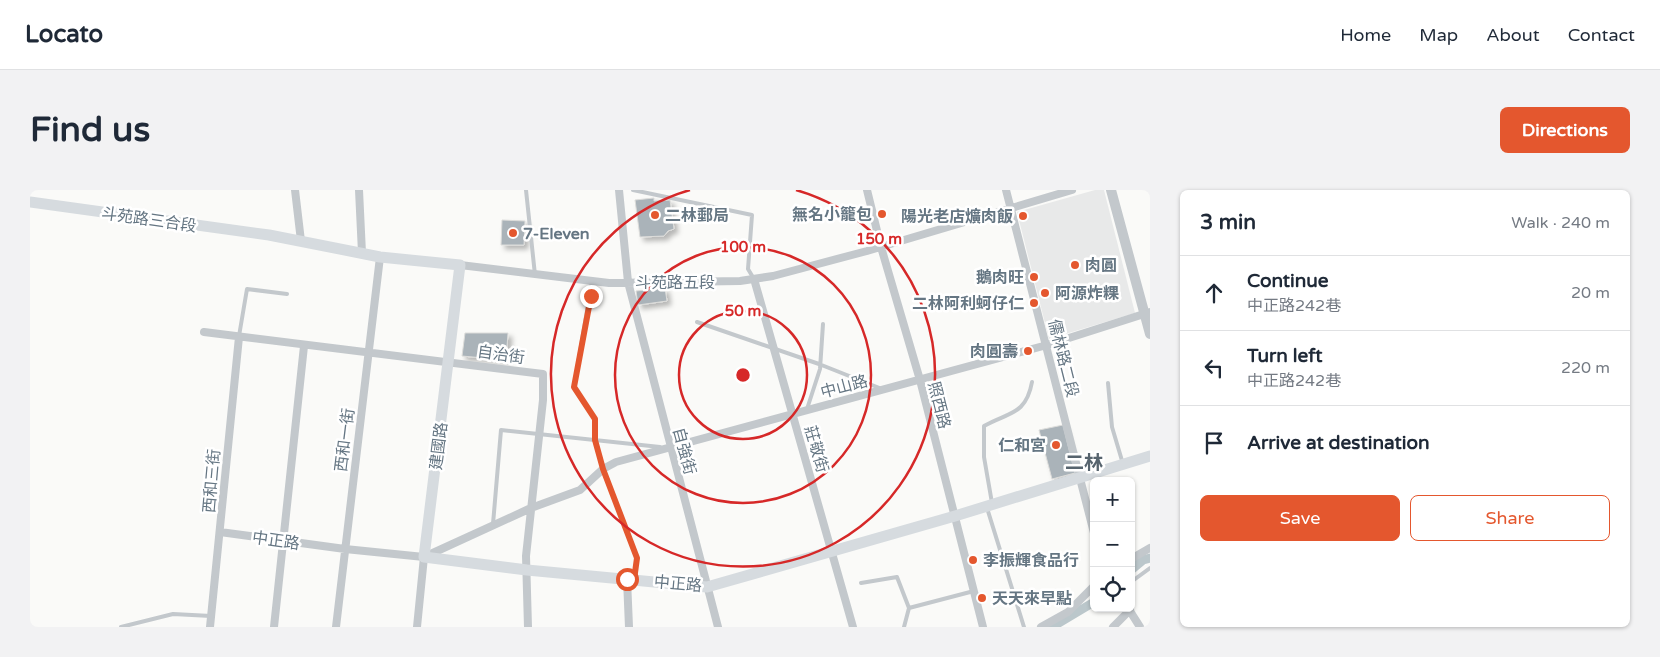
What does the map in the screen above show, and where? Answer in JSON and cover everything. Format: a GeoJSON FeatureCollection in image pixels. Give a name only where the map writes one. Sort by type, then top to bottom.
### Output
{"type":"FeatureCollection","features":[{"type":"Feature","properties":{"kind":"main road","name":"斗苑路三合段"},"geometry":{"type":"LineString","coordinates":[[30,202],[269,235]]}},
{"type":"Feature","properties":{"kind":"main road","name":"斗苑路五段"},"geometry":{"type":"LineString","coordinates":[[269,235],[380,257],[460,265]]}},
{"type":"Feature","properties":{"kind":"main road","name":"建國路"},"geometry":{"type":"LineString","coordinates":[[424,557],[460,265]]}},
{"type":"Feature","properties":{"kind":"main road","name":"中正路"},"geometry":{"type":"LineString","coordinates":[[424,557],[527,570],[707,587],[954,516],[1150,456]]}},
{"type":"Feature","properties":{"kind":"street"},"geometry":{"type":"LineString","coordinates":[[295,190],[301,241]]}},
{"type":"Feature","properties":{"kind":"street"},"geometry":{"type":"LineString","coordinates":[[359,190],[362,253]]}},
{"type":"Feature","properties":{"kind":"street","name":"自強街"},"geometry":{"type":"LineString","coordinates":[[619,190],[628,282],[718,627]]}},
{"type":"Feature","properties":{"kind":"street","name":"照西路"},"geometry":{"type":"LineString","coordinates":[[867,190],[881,247],[920,380],[983,627]]}},
{"type":"Feature","properties":{"kind":"street","name":"儒林路二段"},"geometry":{"type":"LineString","coordinates":[[1006,190],[1091,522]]}},
{"type":"Feature","properties":{"kind":"street","name":"斗苑路五段"},"geometry":{"type":"LineString","coordinates":[[460,265],[592,281],[740,281],[773,276],[881,247],[1072,190]]}},
{"type":"Feature","properties":{"kind":"street"},"geometry":{"type":"LineString","coordinates":[[1111,190],[1147,313],[1150,334]]}},
{"type":"Feature","properties":{"kind":"street","name":"西和一街"},"geometry":{"type":"LineString","coordinates":[[336,627],[380,257]]}},
{"type":"Feature","properties":{"kind":"street","name":"莊敬街"},"geometry":{"type":"LineString","coordinates":[[754,279],[853,627]]}},
{"type":"Feature","properties":{"kind":"street","name":"中山路"},"geometry":{"type":"LineString","coordinates":[[670,448],[1047,345],[1147,313]]}},
{"type":"Feature","properties":{"kind":"street","name":"自治街"},"geometry":{"type":"LineString","coordinates":[[204,332],[368,354],[448,361],[543,374],[540,434],[526,556],[528,627]]}},
{"type":"Feature","properties":{"kind":"street","name":"西和三街"},"geometry":{"type":"LineString","coordinates":[[210,627],[239,337]]}},
{"type":"Feature","properties":{"kind":"street"},"geometry":{"type":"LineString","coordinates":[[274,627],[304,346]]}},
{"type":"Feature","properties":{"kind":"street"},"geometry":{"type":"LineString","coordinates":[[424,557],[493,524],[580,490],[603,469],[616,462],[670,448]]}},
{"type":"Feature","properties":{"kind":"street","name":"中正路"},"geometry":{"type":"LineString","coordinates":[[220,532],[344,550],[424,557]]}},
{"type":"Feature","properties":{"kind":"street"},"geometry":{"type":"LineString","coordinates":[[1135,557],[1150,548]]}},
{"type":"Feature","properties":{"kind":"street","name":"建國路"},"geometry":{"type":"LineString","coordinates":[[417,627],[424,557]]}},
{"type":"Feature","properties":{"kind":"street"},"geometry":{"type":"LineString","coordinates":[[629,627],[630,579]]}},
{"type":"Feature","properties":{"kind":"street"},"geometry":{"type":"LineString","coordinates":[[1041,627],[1068,612],[1090,590]]}},
{"type":"Feature","properties":{"kind":"street"},"geometry":{"type":"LineString","coordinates":[[1113,627],[1126,612]]}},
{"type":"Feature","properties":{"kind":"street"},"geometry":{"type":"LineString","coordinates":[[1131,612],[1140,627]]}},
{"type":"Feature","properties":{"kind":"lane"},"geometry":{"type":"LineString","coordinates":[[526,190],[535,275]]}},
{"type":"Feature","properties":{"kind":"lane"},"geometry":{"type":"LineString","coordinates":[[633,190],[752,215],[748,269],[754,279]]}},
{"type":"Feature","properties":{"kind":"lane"},"geometry":{"type":"LineString","coordinates":[[592,281],[574,387],[595,419],[595,440],[603,469],[637,558],[630,579]]}},
{"type":"Feature","properties":{"kind":"lane"},"geometry":{"type":"LineString","coordinates":[[239,337],[247,289],[287,294]]}},
{"type":"Feature","properties":{"kind":"lane"},"geometry":{"type":"LineString","coordinates":[[697,322],[819,364],[884,390]]}},
{"type":"Feature","properties":{"kind":"lane"},"geometry":{"type":"LineString","coordinates":[[806,411],[820,369],[823,324]]}},
{"type":"Feature","properties":{"kind":"lane"},"geometry":{"type":"LineString","coordinates":[[1024,627],[990,505],[984,457],[984,426],[1019,411],[1029,398],[1032,382]]}},
{"type":"Feature","properties":{"kind":"lane"},"geometry":{"type":"LineString","coordinates":[[1108,383],[1112,427],[1123,464]]}},
{"type":"Feature","properties":{"kind":"lane","name":"中山路"},"geometry":{"type":"LineString","coordinates":[[493,524],[501,430],[670,448]]}},
{"type":"Feature","properties":{"kind":"lane"},"geometry":{"type":"LineString","coordinates":[[1135,579],[1150,568]]}},
{"type":"Feature","properties":{"kind":"lane"},"geometry":{"type":"LineString","coordinates":[[861,583],[897,577],[908,608],[904,627]]}},
{"type":"Feature","properties":{"kind":"lane"},"geometry":{"type":"LineString","coordinates":[[908,608],[974,591]]}},
{"type":"Feature","properties":{"kind":"lane"},"geometry":{"type":"LineString","coordinates":[[121,627],[173,614],[211,616]]}},
{"type":"Feature","properties":{"kind":"shaded area"},"geometry":{"type":"Polygon","coordinates":[[[1095,190],[1104,190],[1135,313],[1049,339],[1017,212],[1095,190]]]}},
{"type":"Feature","properties":{"kind":"building","name":"二林郵局"},"geometry":{"type":"Polygon","coordinates":[[[654,198],[654,201],[670,200],[674,229],[668,231],[664,236],[640,237],[635,200],[654,198]]]}},
{"type":"Feature","properties":{"kind":"building","name":"7-Eleven"},"geometry":{"type":"Polygon","coordinates":[[[502,220],[525,221],[524,245],[501,245],[502,220]]]}},
{"type":"Feature","properties":{"kind":"building"},"geometry":{"type":"Polygon","coordinates":[[[665,288],[667,301],[638,305],[636,291],[665,288]]]}},
{"type":"Feature","properties":{"kind":"building"},"geometry":{"type":"Polygon","coordinates":[[[465,333],[508,333],[506,360],[462,356],[465,333]]]}},
{"type":"Feature","properties":{"kind":"building","name":"仁和宮"},"geometry":{"type":"Polygon","coordinates":[[[1063,425],[1075,473],[1052,479],[1039,430],[1063,425]]]}},
{"type":"Feature","properties":{"kind":"waterway"},"geometry":{"type":"LineString","coordinates":[[1135,567],[1143,560],[1150,558]]}},
{"type":"Feature","properties":{"kind":"waterway"},"geometry":{"type":"LineString","coordinates":[[1052,627],[1090,604]]}},
{"type":"Feature","properties":{"kind":"place","name":"無名小籠包"},"geometry":{"type":"Point","coordinates":[882,214]}},
{"type":"Feature","properties":{"kind":"place","name":"二林郵局"},"geometry":{"type":"Point","coordinates":[655,215]}},
{"type":"Feature","properties":{"kind":"place","name":"陽光老店爌肉飯"},"geometry":{"type":"Point","coordinates":[1023,216]}},
{"type":"Feature","properties":{"kind":"place","name":"7-Eleven"},"geometry":{"type":"Point","coordinates":[513,233]}},
{"type":"Feature","properties":{"kind":"place","name":"肉圓"},"geometry":{"type":"Point","coordinates":[1075,265]}},
{"type":"Feature","properties":{"kind":"place","name":"鵝肉旺"},"geometry":{"type":"Point","coordinates":[1034,277]}},
{"type":"Feature","properties":{"kind":"place","name":"阿源炸粿"},"geometry":{"type":"Point","coordinates":[1045,293]}},
{"type":"Feature","properties":{"kind":"place","name":"二林阿利蚵仔仁"},"geometry":{"type":"Point","coordinates":[1034,303]}},
{"type":"Feature","properties":{"kind":"place","name":"肉圓壽"},"geometry":{"type":"Point","coordinates":[1028,351]}},
{"type":"Feature","properties":{"kind":"place","name":"仁和宮"},"geometry":{"type":"Point","coordinates":[1056,445]}},
{"type":"Feature","properties":{"kind":"place","name":"李振輝食品行"},"geometry":{"type":"Point","coordinates":[973,560]}},
{"type":"Feature","properties":{"kind":"place","name":"天天來早點"},"geometry":{"type":"Point","coordinates":[982,598]}},
{"type":"Feature","properties":{"kind":"district","name":"二林"},"geometry":{"type":"Point","coordinates":[1084,462]}},
{"type":"Feature","properties":{"kind":"route"},"geometry":{"type":"LineString","coordinates":[[591,296],[574,387],[595,419],[595,440],[603,469],[637,558],[634,580],[627,579]]}}]}
